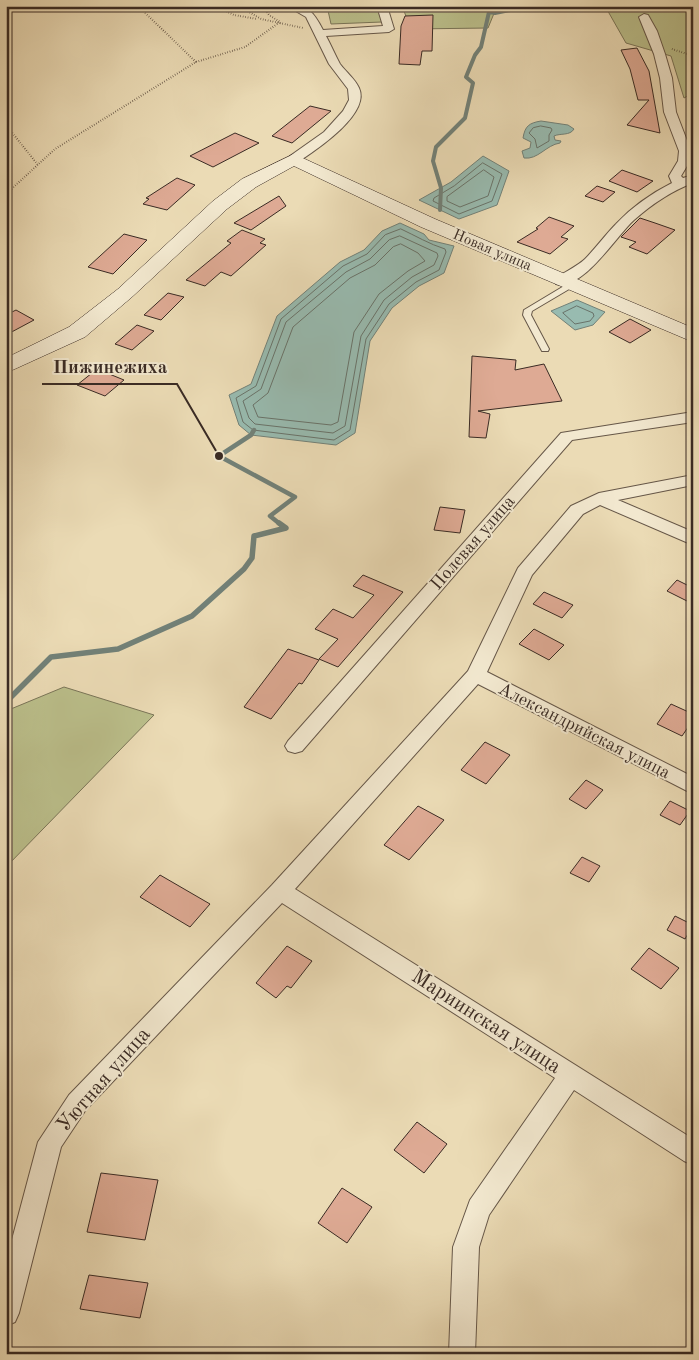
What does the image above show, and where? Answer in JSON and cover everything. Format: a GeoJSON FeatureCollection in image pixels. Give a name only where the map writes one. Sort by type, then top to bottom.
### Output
{"type":"FeatureCollection","features":[{"type":"Feature","properties":{"kind":"street"},"geometry":{"type":"LineString","coordinates":[[6,366],[78,332],[125,293],[220,205],[249,183],[294,159],[328,135],[348,113],[355,100],[354,89],[336,64],[310,15],[292,6]]}},
{"type":"Feature","properties":{"kind":"street"},"geometry":{"type":"LineString","coordinates":[[320,33],[389,29],[382,6]]}},
{"type":"Feature","properties":{"kind":"street"},"geometry":{"type":"LineString","coordinates":[[644,17],[653,32],[666,80],[666,95],[671,114],[683,139],[684,160],[676,176],[679,183]]}},
{"type":"Feature","properties":{"kind":"street","name":"Новая улица"},"geometry":{"type":"LineString","coordinates":[[294,159],[428,223],[693,336]]}},
{"type":"Feature","properties":{"kind":"street"},"geometry":{"type":"LineString","coordinates":[[567,283],[581,271],[628,219],[679,183],[693,179]]}},
{"type":"Feature","properties":{"kind":"street","name":"Полевая улица"},"geometry":{"type":"LineString","coordinates":[[295,746],[567,436],[693,417]]}},
{"type":"Feature","properties":{"kind":"street","name":"Уютная улица"},"geometry":{"type":"LineString","coordinates":[[6,1313],[50,1142],[77,1103],[280,890],[476,675],[524,572],[577,510],[599,498],[693,480]]}},
{"type":"Feature","properties":{"kind":"street"},"geometry":{"type":"LineString","coordinates":[[599,498],[693,539]]}},
{"type":"Feature","properties":{"kind":"street","name":"Александрийская улица"},"geometry":{"type":"LineString","coordinates":[[476,675],[693,786]]}},
{"type":"Feature","properties":{"kind":"street","name":"Мариинская улица"},"geometry":{"type":"LineString","coordinates":[[280,890],[693,1153]]}},
{"type":"Feature","properties":{"kind":"street"},"geometry":{"type":"LineString","coordinates":[[462,1354],[466,1247],[479,1210],[570,1076]]}},
{"type":"Feature","properties":{"kind":"lane"},"geometry":{"type":"LineString","coordinates":[[545,349],[528,316],[528,310],[567,283]]}},
{"type":"Feature","properties":{"kind":"path"},"geometry":{"type":"LineString","coordinates":[[138,6],[196,62]]}},
{"type":"Feature","properties":{"kind":"path"},"geometry":{"type":"LineString","coordinates":[[215,6],[234,15],[280,22],[320,33]]}},
{"type":"Feature","properties":{"kind":"path"},"geometry":{"type":"LineString","coordinates":[[238,6],[245,12],[265,20]]}},
{"type":"Feature","properties":{"kind":"path"},"geometry":{"type":"LineString","coordinates":[[262,6],[269,15],[280,22]]}},
{"type":"Feature","properties":{"kind":"path"},"geometry":{"type":"LineString","coordinates":[[6,194],[55,149],[196,62],[245,48],[280,22]]}},
{"type":"Feature","properties":{"kind":"path"},"geometry":{"type":"LineString","coordinates":[[6,125],[38,165]]}},
{"type":"Feature","properties":{"kind":"green space"},"geometry":{"type":"Polygon","coordinates":[[[327,6],[378,6],[382,22],[331,24],[327,6]]]}},
{"type":"Feature","properties":{"kind":"green space"},"geometry":{"type":"Polygon","coordinates":[[[402,6],[468,6],[470,9],[495,11],[488,28],[411,29],[402,6]]]}},
{"type":"Feature","properties":{"kind":"green space"},"geometry":{"type":"Polygon","coordinates":[[[605,6],[693,6],[693,93],[684,98],[671,56],[626,43],[605,6]]]}},
{"type":"Feature","properties":{"kind":"green space"},"geometry":{"type":"Polygon","coordinates":[[[64,687],[154,715],[6,867],[6,711],[64,687]]]}},
{"type":"Feature","properties":{"kind":"water"},"geometry":{"type":"Polygon","coordinates":[[[541,121],[568,125],[574,129],[570,133],[554,136],[555,140],[561,141],[560,143],[550,146],[534,157],[524,158],[522,151],[530,148],[531,142],[523,138],[526,128],[533,123],[541,121]]]}},
{"type":"Feature","properties":{"kind":"water"},"geometry":{"type":"Polygon","coordinates":[[[483,156],[509,171],[497,205],[459,219],[419,200],[451,182],[483,156]]]}},
{"type":"Feature","properties":{"kind":"water"},"geometry":{"type":"Polygon","coordinates":[[[400,223],[424,234],[429,240],[454,246],[444,273],[419,286],[392,308],[370,341],[355,433],[336,445],[251,435],[239,425],[229,395],[251,384],[277,316],[340,262],[364,250],[382,231],[400,223]]]}},
{"type":"Feature","properties":{"kind":"water"},"geometry":{"type":"Polygon","coordinates":[[[577,300],[605,312],[593,325],[575,330],[551,311],[577,300]]]}},
{"type":"Feature","properties":{"kind":"building"},"geometry":{"type":"Polygon","coordinates":[[[433,15],[432,51],[422,51],[420,65],[399,64],[401,26],[405,16],[433,15]]]}},
{"type":"Feature","properties":{"kind":"building"},"geometry":{"type":"Polygon","coordinates":[[[637,48],[649,71],[660,133],[627,125],[649,100],[638,100],[630,69],[621,50],[637,48]]]}},
{"type":"Feature","properties":{"kind":"building"},"geometry":{"type":"Polygon","coordinates":[[[310,106],[331,111],[292,143],[272,136],[310,106]]]}},
{"type":"Feature","properties":{"kind":"building"},"geometry":{"type":"Polygon","coordinates":[[[235,133],[259,143],[213,167],[190,156],[235,133]]]}},
{"type":"Feature","properties":{"kind":"building"},"geometry":{"type":"Polygon","coordinates":[[[622,170],[653,181],[637,192],[609,181],[622,170]]]}},
{"type":"Feature","properties":{"kind":"building"},"geometry":{"type":"Polygon","coordinates":[[[177,178],[195,185],[167,210],[143,204],[149,199],[146,198],[177,178]]]}},
{"type":"Feature","properties":{"kind":"building"},"geometry":{"type":"Polygon","coordinates":[[[597,186],[615,192],[603,202],[585,196],[597,186]]]}},
{"type":"Feature","properties":{"kind":"building"},"geometry":{"type":"Polygon","coordinates":[[[279,196],[286,206],[251,230],[234,223],[279,196]]]}},
{"type":"Feature","properties":{"kind":"building"},"geometry":{"type":"Polygon","coordinates":[[[549,217],[574,226],[561,237],[568,239],[550,254],[517,242],[538,229],[536,228],[549,217]]]}},
{"type":"Feature","properties":{"kind":"building"},"geometry":{"type":"Polygon","coordinates":[[[640,218],[675,230],[647,254],[629,247],[636,242],[621,237],[640,218]]]}},
{"type":"Feature","properties":{"kind":"building"},"geometry":{"type":"Polygon","coordinates":[[[242,230],[265,239],[260,243],[266,245],[231,276],[221,272],[205,286],[186,280],[231,243],[227,241],[242,230]]]}},
{"type":"Feature","properties":{"kind":"building"},"geometry":{"type":"Polygon","coordinates":[[[124,234],[147,240],[113,274],[88,267],[124,234]]]}},
{"type":"Feature","properties":{"kind":"building"},"geometry":{"type":"Polygon","coordinates":[[[168,293],[184,297],[161,320],[144,315],[168,293]]]}},
{"type":"Feature","properties":{"kind":"building"},"geometry":{"type":"Polygon","coordinates":[[[16,310],[34,320],[6,335],[6,315],[16,310]]]}},
{"type":"Feature","properties":{"kind":"building"},"geometry":{"type":"Polygon","coordinates":[[[630,319],[651,330],[630,343],[609,332],[630,319]]]}},
{"type":"Feature","properties":{"kind":"building"},"geometry":{"type":"Polygon","coordinates":[[[137,325],[154,331],[132,350],[115,344],[137,325]]]}},
{"type":"Feature","properties":{"kind":"building"},"geometry":{"type":"Polygon","coordinates":[[[472,356],[516,360],[515,370],[544,364],[562,401],[478,411],[490,414],[486,438],[469,437],[472,356]]]}},
{"type":"Feature","properties":{"kind":"building"},"geometry":{"type":"Polygon","coordinates":[[[97,369],[124,380],[105,396],[77,385],[97,369]]]}},
{"type":"Feature","properties":{"kind":"building"},"geometry":{"type":"Polygon","coordinates":[[[440,507],[465,510],[460,533],[434,530],[440,507]]]}},
{"type":"Feature","properties":{"kind":"building"},"geometry":{"type":"Polygon","coordinates":[[[363,575],[403,592],[338,667],[319,659],[338,639],[315,629],[333,609],[353,618],[374,595],[353,586],[363,575]]]}},
{"type":"Feature","properties":{"kind":"building"},"geometry":{"type":"Polygon","coordinates":[[[677,580],[693,588],[693,604],[667,591],[677,580]]]}},
{"type":"Feature","properties":{"kind":"building"},"geometry":{"type":"Polygon","coordinates":[[[544,592],[573,605],[562,618],[533,604],[544,592]]]}},
{"type":"Feature","properties":{"kind":"building"},"geometry":{"type":"Polygon","coordinates":[[[534,629],[564,645],[549,660],[519,644],[534,629]]]}},
{"type":"Feature","properties":{"kind":"building"},"geometry":{"type":"Polygon","coordinates":[[[288,649],[319,660],[302,684],[299,683],[271,719],[244,707],[288,649]]]}},
{"type":"Feature","properties":{"kind":"building"},"geometry":{"type":"Polygon","coordinates":[[[671,704],[693,714],[693,720],[682,736],[657,724],[671,704]]]}},
{"type":"Feature","properties":{"kind":"building"},"geometry":{"type":"Polygon","coordinates":[[[485,742],[510,755],[486,784],[461,770],[485,742]]]}},
{"type":"Feature","properties":{"kind":"building"},"geometry":{"type":"Polygon","coordinates":[[[586,780],[603,790],[586,809],[569,799],[586,780]]]}},
{"type":"Feature","properties":{"kind":"building"},"geometry":{"type":"Polygon","coordinates":[[[670,801],[690,811],[680,825],[660,815],[670,801]]]}},
{"type":"Feature","properties":{"kind":"building"},"geometry":{"type":"Polygon","coordinates":[[[418,806],[444,820],[409,860],[384,845],[418,806]]]}},
{"type":"Feature","properties":{"kind":"building"},"geometry":{"type":"Polygon","coordinates":[[[582,857],[600,866],[589,882],[570,873],[582,857]]]}},
{"type":"Feature","properties":{"kind":"building"},"geometry":{"type":"Polygon","coordinates":[[[160,875],[210,904],[190,927],[140,897],[160,875]]]}},
{"type":"Feature","properties":{"kind":"building"},"geometry":{"type":"Polygon","coordinates":[[[675,916],[693,925],[685,939],[667,930],[675,916]]]}},
{"type":"Feature","properties":{"kind":"building"},"geometry":{"type":"Polygon","coordinates":[[[287,946],[312,961],[291,988],[287,986],[276,998],[256,983],[287,946]]]}},
{"type":"Feature","properties":{"kind":"building"},"geometry":{"type":"Polygon","coordinates":[[[649,948],[679,968],[661,989],[631,969],[649,948]]]}},
{"type":"Feature","properties":{"kind":"building"},"geometry":{"type":"Polygon","coordinates":[[[417,1122],[447,1144],[424,1173],[394,1150],[417,1122]]]}},
{"type":"Feature","properties":{"kind":"building"},"geometry":{"type":"Polygon","coordinates":[[[101,1173],[158,1180],[145,1240],[87,1232],[101,1173]]]}},
{"type":"Feature","properties":{"kind":"building"},"geometry":{"type":"Polygon","coordinates":[[[342,1188],[372,1207],[347,1243],[318,1223],[342,1188]]]}},
{"type":"Feature","properties":{"kind":"building"},"geometry":{"type":"Polygon","coordinates":[[[89,1275],[148,1283],[140,1318],[80,1309],[89,1275]]]}},
{"type":"Feature","properties":{"kind":"waterway"},"geometry":{"type":"LineString","coordinates":[[440,210],[441,188],[433,161],[436,147],[465,118],[473,83],[466,77],[475,55],[481,47],[489,12],[495,13],[531,6]]}},
{"type":"Feature","properties":{"kind":"waterway"},"geometry":{"type":"LineString","coordinates":[[254,430],[251,435],[219,456],[295,497],[270,516],[280,524]]}},
{"type":"Feature","properties":{"kind":"waterway"},"geometry":{"type":"LineString","coordinates":[[6,702],[51,657],[118,649],[192,616],[244,569],[252,558],[254,536],[286,528],[279,523]]}},
{"type":"Feature","properties":{"kind":"place","name":"Пижинежиха"},"geometry":{"type":"Point","coordinates":[219,456]}}]}
